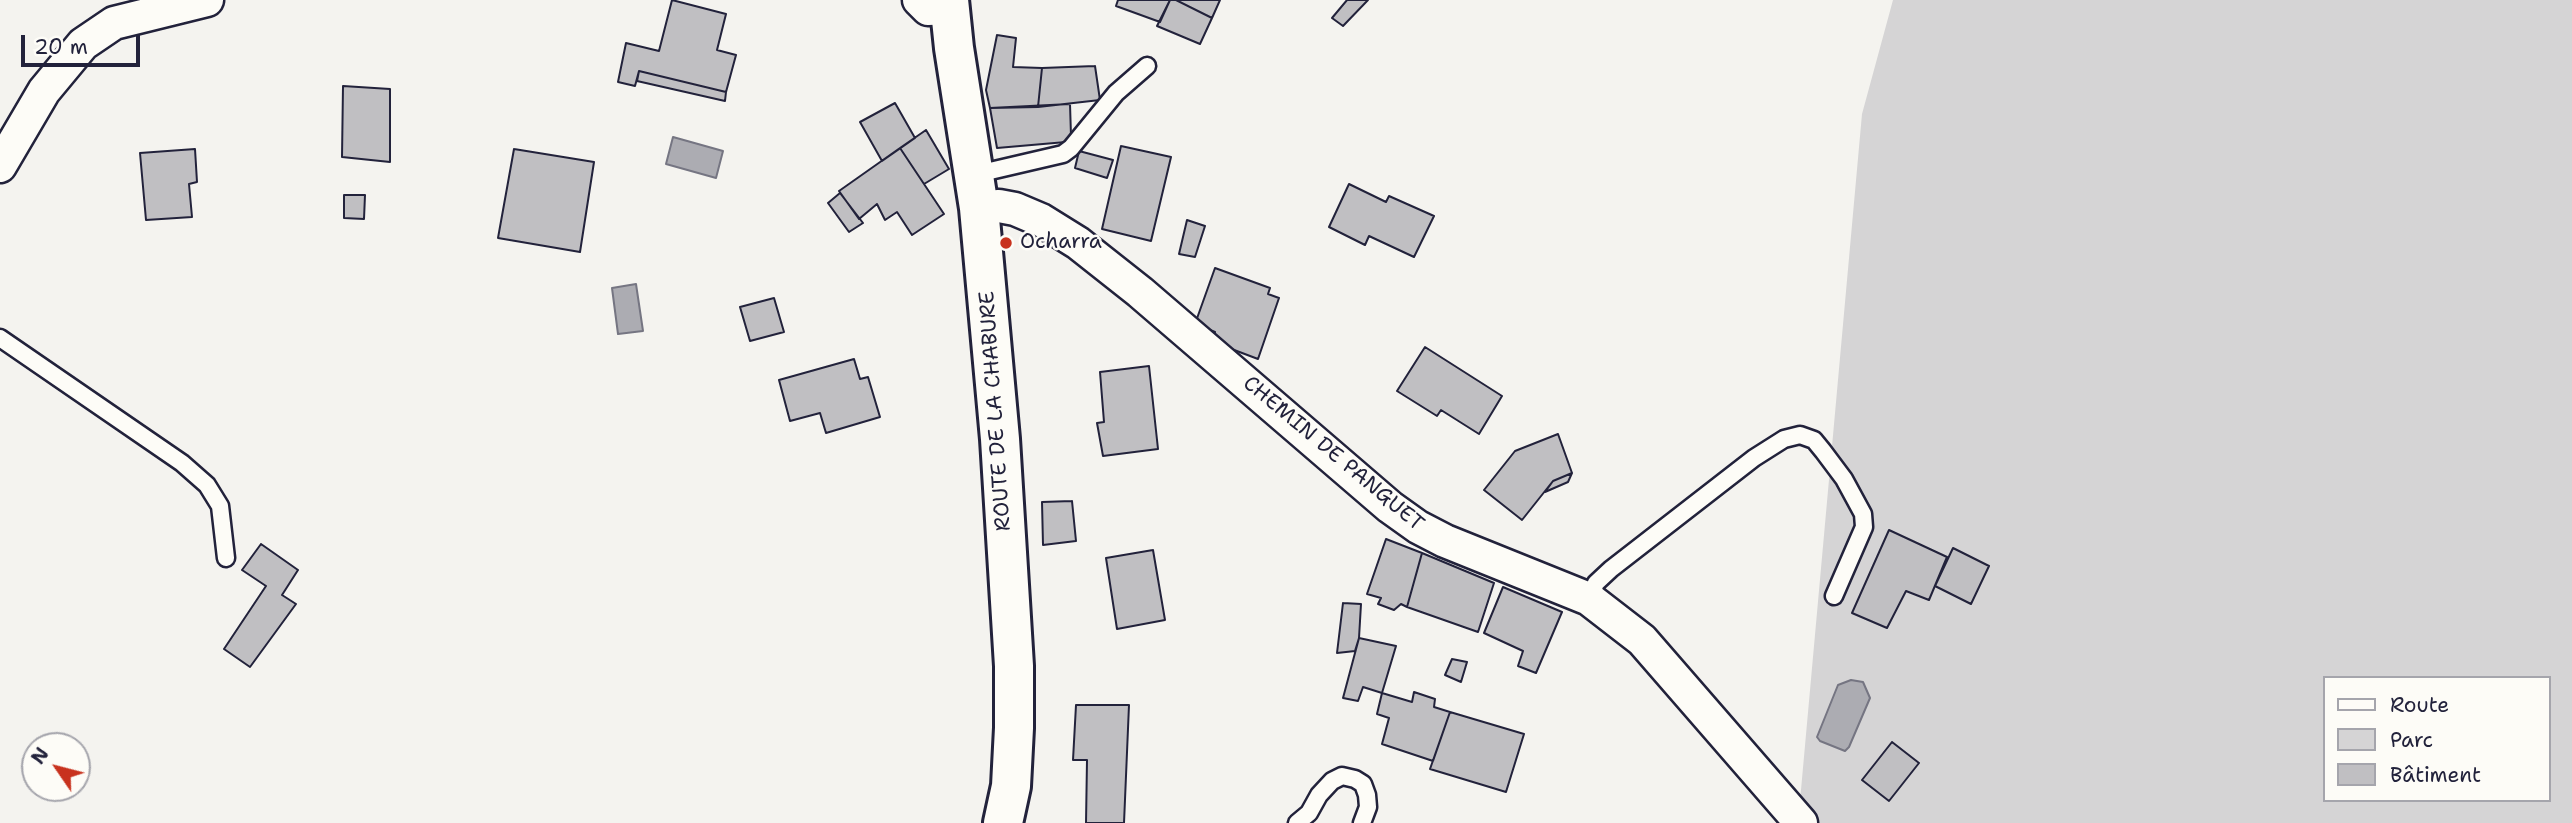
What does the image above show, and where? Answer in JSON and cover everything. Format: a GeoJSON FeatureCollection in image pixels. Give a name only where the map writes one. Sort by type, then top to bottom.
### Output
{"type":"FeatureCollection","features":[{"type":"Feature","properties":{"kind":"main road","name":"ROUTE DE LA CHABURE"},"geometry":{"type":"LineString","coordinates":[[939,3],[979,208],[1000,439],[1014,666],[1011,786],[1003,823]]}},
{"type":"Feature","properties":{"kind":"street"},"geometry":{"type":"LineString","coordinates":[[0,166],[44,91],[83,44],[114,23],[206,0]]}},
{"type":"Feature","properties":{"kind":"street","name":"CHEMIN DE PANGUET"},"geometry":{"type":"LineString","coordinates":[[979,208],[999,206],[1015,209],[1041,220],[1078,243],[1161,310],[1390,507],[1418,527],[1445,541],[1588,599],[1642,640],[1801,823]]}},
{"type":"Feature","properties":{"kind":"lane"},"geometry":{"type":"LineString","coordinates":[[973,171],[990,171],[1063,154],[1071,148],[1110,99],[1147,66]]}},
{"type":"Feature","properties":{"kind":"lane"},"geometry":{"type":"LineString","coordinates":[[0,338],[183,463],[207,485],[220,506],[226,558]]}},
{"type":"Feature","properties":{"kind":"lane"},"geometry":{"type":"LineString","coordinates":[[1588,599],[1596,583],[1611,569],[1732,475],[1784,439],[1800,435],[1814,440],[1823,451],[1844,479],[1863,514],[1864,527],[1834,596]]}},
{"type":"Feature","properties":{"kind":"lane"},"geometry":{"type":"LineString","coordinates":[[1297,823],[1309,813],[1332,781],[1342,776],[1363,784],[1368,807],[1362,823]]}},
{"type":"Feature","properties":{"kind":"green space"},"geometry":{"type":"Polygon","coordinates":[[[1893,0],[2572,0],[2572,823],[1798,823],[1862,114],[1893,0]]]}},
{"type":"Feature","properties":{"kind":"shaded area"},"geometry":{"type":"Polygon","coordinates":[[[673,137],[723,151],[716,178],[666,164],[673,137]]]}},
{"type":"Feature","properties":{"kind":"shaded area"},"geometry":{"type":"Polygon","coordinates":[[[636,284],[643,331],[618,334],[612,288],[636,284]]]}},
{"type":"Feature","properties":{"kind":"shaded area"},"geometry":{"type":"Polygon","coordinates":[[[1851,680],[1863,682],[1870,698],[1845,751],[1820,741],[1817,737],[1838,685],[1851,680]]]}},
{"type":"Feature","properties":{"kind":"building"},"geometry":{"type":"Polygon","coordinates":[[[672,0],[726,14],[717,50],[736,55],[726,92],[639,71],[635,86],[618,82],[626,43],[659,51],[672,0]]]}},
{"type":"Feature","properties":{"kind":"building"},"geometry":{"type":"Polygon","coordinates":[[[1118,0],[1170,0],[1160,22],[1116,6],[1118,0]]]}},
{"type":"Feature","properties":{"kind":"building"},"geometry":{"type":"Polygon","coordinates":[[[1170,0],[1176,0],[1212,18],[1200,44],[1157,26],[1170,0]]]}},
{"type":"Feature","properties":{"kind":"building"},"geometry":{"type":"Polygon","coordinates":[[[1176,0],[1220,0],[1212,18],[1176,0]]]}},
{"type":"Feature","properties":{"kind":"building"},"geometry":{"type":"Polygon","coordinates":[[[1347,0],[1368,0],[1343,26],[1332,18],[1347,0]]]}},
{"type":"Feature","properties":{"kind":"building"},"geometry":{"type":"Polygon","coordinates":[[[997,35],[1016,38],[1013,67],[1042,68],[1038,107],[990,108],[986,90],[997,35]]]}},
{"type":"Feature","properties":{"kind":"building"},"geometry":{"type":"Polygon","coordinates":[[[1095,66],[1100,100],[1038,107],[1042,68],[1095,66]]]}},
{"type":"Feature","properties":{"kind":"building"},"geometry":{"type":"Polygon","coordinates":[[[639,71],[726,92],[725,101],[637,81],[639,71]]]}},
{"type":"Feature","properties":{"kind":"building"},"geometry":{"type":"Polygon","coordinates":[[[343,86],[390,89],[390,162],[342,157],[343,86]]]}},
{"type":"Feature","properties":{"kind":"building"},"geometry":{"type":"Polygon","coordinates":[[[895,103],[915,138],[882,161],[860,122],[895,103]]]}},
{"type":"Feature","properties":{"kind":"building"},"geometry":{"type":"Polygon","coordinates":[[[1070,104],[1071,136],[1066,142],[997,148],[990,108],[1070,104]]]}},
{"type":"Feature","properties":{"kind":"building"},"geometry":{"type":"Polygon","coordinates":[[[926,130],[949,169],[924,184],[900,148],[926,130]]]}},
{"type":"Feature","properties":{"kind":"building"},"geometry":{"type":"Polygon","coordinates":[[[1121,146],[1171,157],[1151,241],[1102,229],[1121,146]]]}},
{"type":"Feature","properties":{"kind":"building"},"geometry":{"type":"Polygon","coordinates":[[[900,148],[944,214],[912,235],[897,212],[885,220],[877,204],[859,219],[839,191],[900,148]]]}},
{"type":"Feature","properties":{"kind":"building"},"geometry":{"type":"Polygon","coordinates":[[[195,149],[197,182],[189,184],[192,217],[146,220],[140,153],[195,149]]]}},
{"type":"Feature","properties":{"kind":"building"},"geometry":{"type":"Polygon","coordinates":[[[514,149],[594,162],[580,252],[498,238],[514,149]]]}},
{"type":"Feature","properties":{"kind":"building"},"geometry":{"type":"Polygon","coordinates":[[[1079,151],[1113,160],[1107,178],[1075,168],[1079,151]]]}},
{"type":"Feature","properties":{"kind":"building"},"geometry":{"type":"Polygon","coordinates":[[[1349,184],[1386,202],[1389,196],[1434,216],[1414,257],[1369,236],[1365,245],[1329,227],[1349,184]]]}},
{"type":"Feature","properties":{"kind":"building"},"geometry":{"type":"Polygon","coordinates":[[[840,193],[863,223],[849,232],[828,203],[840,193]]]}},
{"type":"Feature","properties":{"kind":"building"},"geometry":{"type":"Polygon","coordinates":[[[344,195],[365,195],[364,219],[344,218],[344,195]]]}},
{"type":"Feature","properties":{"kind":"building"},"geometry":{"type":"Polygon","coordinates":[[[1187,220],[1205,226],[1195,257],[1179,254],[1187,220]]]}},
{"type":"Feature","properties":{"kind":"building"},"geometry":{"type":"Polygon","coordinates":[[[1215,268],[1270,288],[1268,294],[1279,298],[1258,359],[1213,342],[1215,332],[1195,324],[1215,268]]]}},
{"type":"Feature","properties":{"kind":"building"},"geometry":{"type":"Polygon","coordinates":[[[774,298],[784,332],[750,341],[740,307],[774,298]]]}},
{"type":"Feature","properties":{"kind":"building"},"geometry":{"type":"Polygon","coordinates":[[[1425,347],[1502,396],[1479,434],[1441,410],[1437,416],[1397,391],[1425,347]]]}},
{"type":"Feature","properties":{"kind":"building"},"geometry":{"type":"Polygon","coordinates":[[[854,359],[860,379],[868,377],[880,417],[826,433],[820,413],[790,421],[779,380],[854,359]]]}},
{"type":"Feature","properties":{"kind":"building"},"geometry":{"type":"Polygon","coordinates":[[[1149,366],[1158,449],[1103,456],[1097,423],[1104,422],[1100,372],[1149,366]]]}},
{"type":"Feature","properties":{"kind":"building"},"geometry":{"type":"Polygon","coordinates":[[[1558,434],[1572,473],[1553,481],[1522,520],[1484,490],[1515,451],[1558,434]]]}},
{"type":"Feature","properties":{"kind":"building"},"geometry":{"type":"Polygon","coordinates":[[[1572,473],[1568,482],[1545,492],[1553,481],[1572,473]]]}},
{"type":"Feature","properties":{"kind":"building"},"geometry":{"type":"Polygon","coordinates":[[[1072,501],[1076,541],[1043,545],[1042,502],[1072,501]]]}},
{"type":"Feature","properties":{"kind":"building"},"geometry":{"type":"Polygon","coordinates":[[[1889,530],[1947,557],[1929,600],[1906,591],[1887,628],[1852,613],[1889,530]]]}},
{"type":"Feature","properties":{"kind":"building"},"geometry":{"type":"Polygon","coordinates":[[[1386,539],[1422,553],[1407,607],[1401,604],[1394,610],[1378,604],[1381,598],[1367,594],[1386,539]]]}},
{"type":"Feature","properties":{"kind":"building"},"geometry":{"type":"Polygon","coordinates":[[[261,544],[298,570],[282,595],[296,604],[250,667],[224,649],[266,586],[242,570],[261,544]]]}},
{"type":"Feature","properties":{"kind":"building"},"geometry":{"type":"Polygon","coordinates":[[[1953,548],[1989,566],[1971,604],[1935,586],[1953,548]]]}},
{"type":"Feature","properties":{"kind":"building"},"geometry":{"type":"Polygon","coordinates":[[[1153,550],[1165,620],[1117,629],[1106,558],[1153,550]]]}},
{"type":"Feature","properties":{"kind":"building"},"geometry":{"type":"Polygon","coordinates":[[[1422,553],[1494,583],[1478,632],[1407,607],[1422,553]]]}},
{"type":"Feature","properties":{"kind":"building"},"geometry":{"type":"Polygon","coordinates":[[[1503,587],[1562,612],[1536,673],[1518,666],[1523,651],[1484,633],[1503,587]]]}},
{"type":"Feature","properties":{"kind":"building"},"geometry":{"type":"Polygon","coordinates":[[[1343,603],[1361,604],[1359,638],[1355,651],[1337,653],[1343,603]]]}},
{"type":"Feature","properties":{"kind":"building"},"geometry":{"type":"Polygon","coordinates":[[[1359,638],[1396,646],[1382,693],[1363,687],[1358,701],[1343,698],[1359,638]]]}},
{"type":"Feature","properties":{"kind":"building"},"geometry":{"type":"Polygon","coordinates":[[[1452,659],[1467,662],[1461,682],[1445,675],[1452,659]]]}},
{"type":"Feature","properties":{"kind":"building"},"geometry":{"type":"Polygon","coordinates":[[[1414,692],[1435,699],[1434,707],[1450,712],[1433,761],[1382,744],[1389,718],[1377,714],[1382,693],[1412,702],[1414,692]]]}},
{"type":"Feature","properties":{"kind":"building"},"geometry":{"type":"Polygon","coordinates":[[[1076,705],[1129,705],[1124,823],[1086,823],[1087,760],[1073,760],[1076,705]]]}},
{"type":"Feature","properties":{"kind":"building"},"geometry":{"type":"Polygon","coordinates":[[[1450,712],[1524,734],[1506,792],[1430,769],[1450,712]]]}},
{"type":"Feature","properties":{"kind":"building"},"geometry":{"type":"Polygon","coordinates":[[[1892,742],[1919,763],[1889,801],[1862,780],[1892,742]]]}},
{"type":"Feature","properties":{"kind":"place","name":"Ocharra"},"geometry":{"type":"Point","coordinates":[1006,243]}}]}
